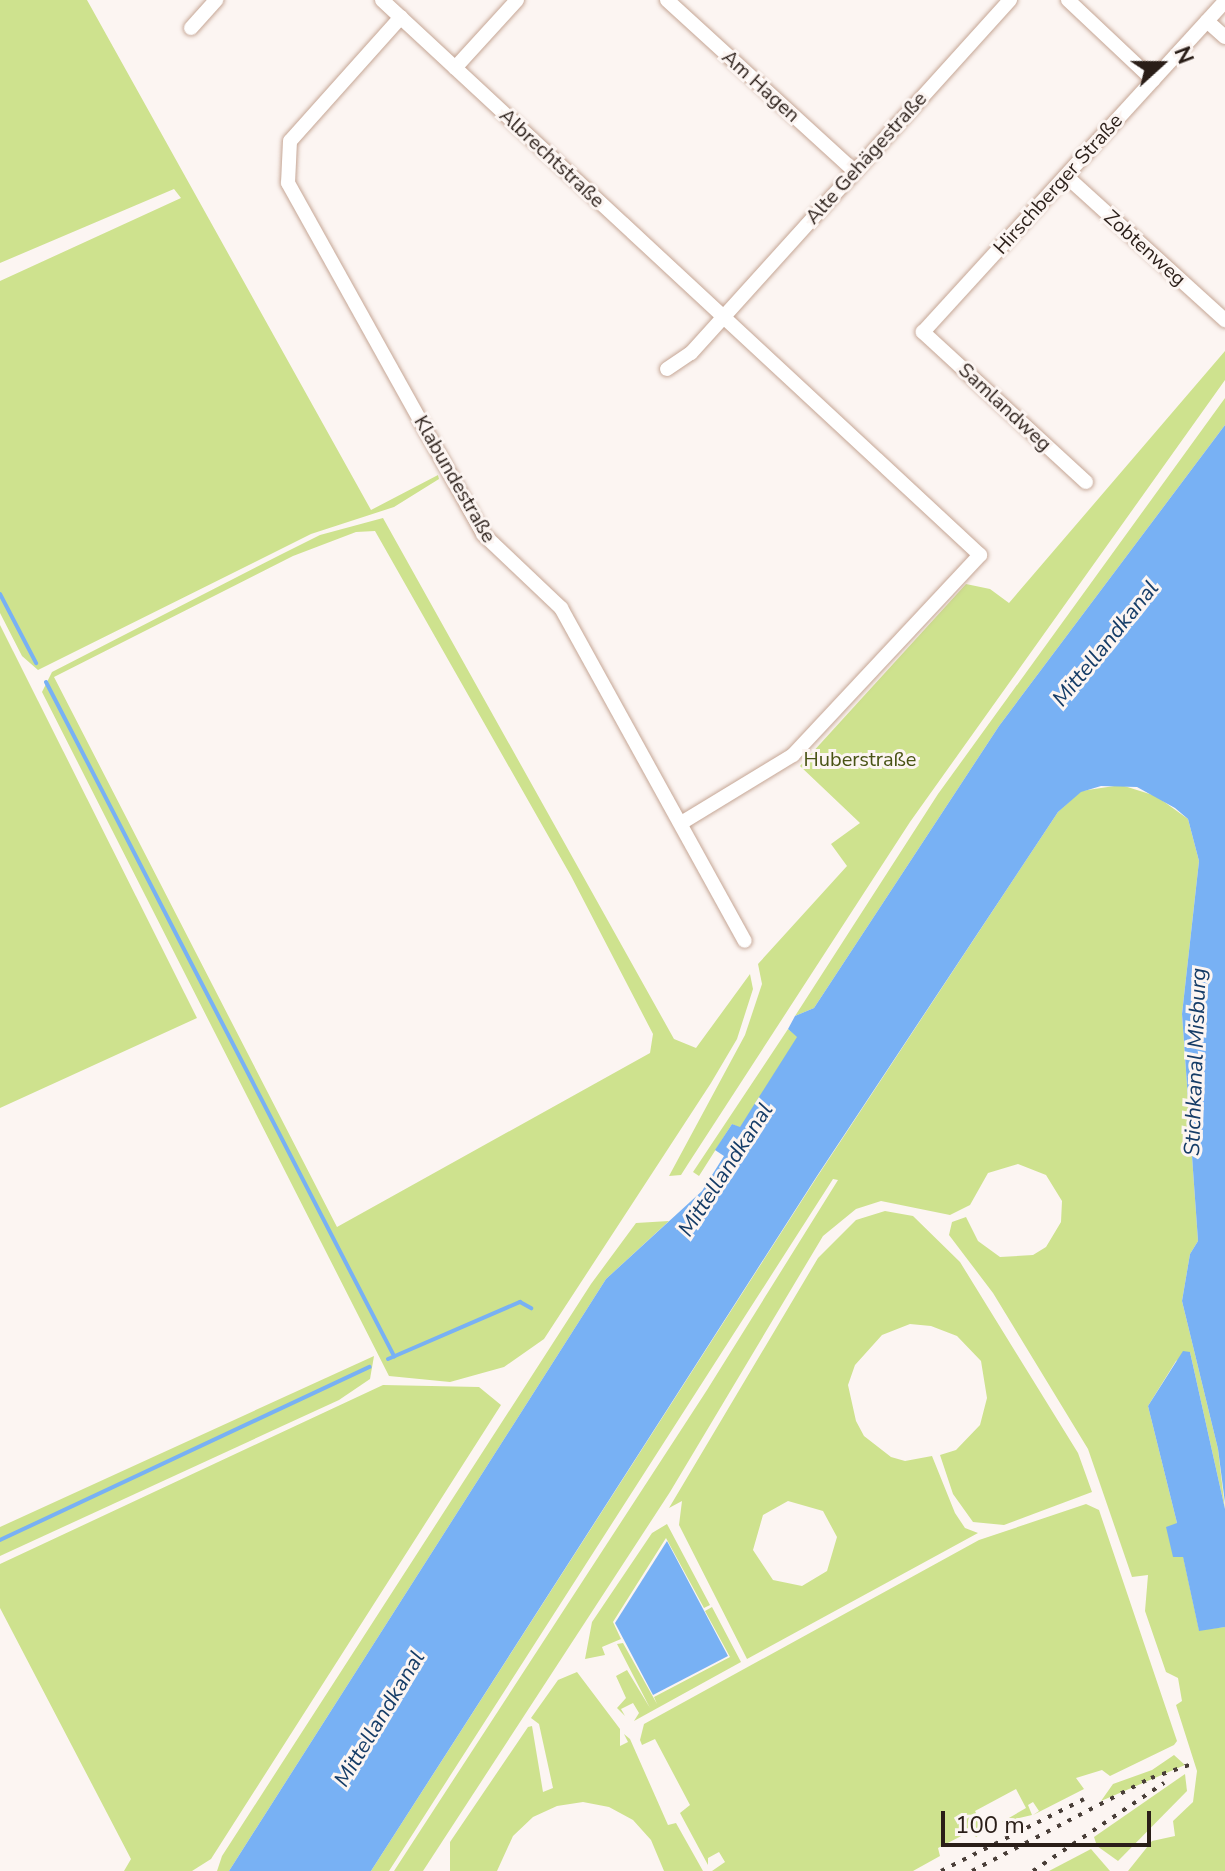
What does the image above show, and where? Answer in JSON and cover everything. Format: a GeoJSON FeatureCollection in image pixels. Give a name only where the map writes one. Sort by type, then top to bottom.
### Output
{"type":"FeatureCollection","features":[{"type":"Feature","properties":{"kind":"street"},"geometry":{"type":"LineString","coordinates":[[191,28],[216,0]]}},
{"type":"Feature","properties":{"kind":"street","name":"Albrechtstraße"},"geometry":{"type":"LineString","coordinates":[[382,0],[980,555],[793,755],[681,823]]}},
{"type":"Feature","properties":{"kind":"street"},"geometry":{"type":"LineString","coordinates":[[455,68],[517,0]]}},
{"type":"Feature","properties":{"kind":"street","name":"Am Hagen"},"geometry":{"type":"LineString","coordinates":[[667,0],[854,171]]}},
{"type":"Feature","properties":{"kind":"street","name":"Alte Gehägestraße"},"geometry":{"type":"LineString","coordinates":[[723,316],[1010,0]]}},
{"type":"Feature","properties":{"kind":"street"},"geometry":{"type":"LineString","coordinates":[[1068,0],[1153,80]]}},
{"type":"Feature","properties":{"kind":"street","name":"Hirschberger Straße"},"geometry":{"type":"LineString","coordinates":[[923,332],[1225,1]]}},
{"type":"Feature","properties":{"kind":"street","name":"Klabundestraße"},"geometry":{"type":"LineString","coordinates":[[401,17],[290,141],[288,183],[483,534],[561,608],[745,941]]}},
{"type":"Feature","properties":{"kind":"street"},"geometry":{"type":"LineString","coordinates":[[1207,21],[1225,37]]}},
{"type":"Feature","properties":{"kind":"street","name":"Zobtenweg"},"geometry":{"type":"LineString","coordinates":[[1066,176],[1225,320]]}},
{"type":"Feature","properties":{"kind":"street"},"geometry":{"type":"LineString","coordinates":[[667,369],[691,353],[723,316]]}},
{"type":"Feature","properties":{"kind":"street","name":"Samlandweg"},"geometry":{"type":"LineString","coordinates":[[923,332],[1086,482]]}},
{"type":"Feature","properties":{"kind":"green space"},"geometry":{"type":"Polygon","coordinates":[[[0,0],[87,0],[371,510],[438,475],[439,479],[394,507],[311,534],[38,670],[22,656],[0,613],[0,281],[181,198],[174,189],[0,263],[0,0]]]}},
{"type":"Feature","properties":{"kind":"green space","name":"Huberstraße"},"geometry":{"type":"Polygon","coordinates":[[[1225,351],[1225,380],[910,822],[681,1175],[669,1176],[745,1035],[762,984],[758,964],[847,866],[831,844],[860,823],[800,766],[966,584],[990,589],[1009,603],[1225,351]]]}},
{"type":"Feature","properties":{"kind":"green space"},"geometry":{"type":"Polygon","coordinates":[[[1225,398],[1225,425],[999,726],[814,1008],[795,1016],[938,794],[1225,398]]]}},
{"type":"Feature","properties":{"kind":"green space"},"geometry":{"type":"Polygon","coordinates":[[[383,518],[674,1039],[696,1048],[750,974],[753,989],[737,1039],[711,1083],[544,1339],[504,1367],[450,1382],[389,1376],[42,692],[52,672],[320,535],[383,518]],[[375,531],[356,532],[293,556],[54,677],[337,1227],[650,1053],[653,1034],[571,876],[375,531]]]}},
{"type":"Feature","properties":{"kind":"green space"},"geometry":{"type":"Polygon","coordinates":[[[0,625],[197,1018],[0,1108],[0,625]]]}},
{"type":"Feature","properties":{"kind":"green space"},"geometry":{"type":"Polygon","coordinates":[[[1121,785],[1156,796],[1188,819],[1199,861],[1182,1014],[1198,1241],[1190,1254],[1182,1301],[1218,1449],[1225,1509],[1190,1352],[1176,1361],[1148,1406],[1177,1523],[1173,1557],[1183,1556],[1199,1630],[1225,1627],[1225,1871],[1128,1871],[1152,1841],[1175,1836],[1173,1821],[1193,1802],[1197,1771],[1176,1705],[1182,1701],[1178,1678],[1166,1672],[1145,1611],[1148,1575],[1132,1577],[1088,1449],[993,1293],[949,1235],[952,1222],[966,1217],[978,1241],[1000,1257],[1033,1255],[1046,1247],[1061,1222],[1062,1201],[1046,1175],[1018,1164],[988,1173],[970,1205],[950,1215],[881,1201],[856,1209],[823,1236],[670,1492],[423,1871],[394,1871],[707,1390],[838,1180],[833,1179],[389,1871],[371,1871],[817,1177],[1058,812],[1081,791],[1121,785]]]}},
{"type":"Feature","properties":{"kind":"green space"},"geometry":{"type":"Polygon","coordinates":[[[788,1029],[798,1037],[740,1128],[732,1124],[699,1176],[693,1172],[788,1029]]]}},
{"type":"Feature","properties":{"kind":"green space"},"geometry":{"type":"Polygon","coordinates":[[[885,1211],[913,1216],[960,1262],[1078,1453],[1092,1492],[1004,1525],[973,1522],[953,1494],[940,1455],[956,1450],[980,1425],[987,1398],[981,1361],[957,1336],[931,1326],[910,1324],[882,1335],[855,1365],[848,1385],[856,1421],[864,1436],[891,1457],[905,1461],[932,1456],[955,1513],[965,1528],[978,1533],[747,1659],[679,1525],[682,1501],[669,1508],[818,1258],[856,1220],[885,1211]],[[788,1501],[763,1515],[753,1550],[773,1580],[802,1586],[827,1571],[837,1537],[823,1511],[788,1501]]]}},
{"type":"Feature","properties":{"kind":"green space"},"geometry":{"type":"Polygon","coordinates":[[[669,1221],[606,1279],[229,1871],[217,1871],[222,1856],[591,1284],[636,1223],[669,1221]]]}},
{"type":"Feature","properties":{"kind":"green space"},"geometry":{"type":"Polygon","coordinates":[[[374,1356],[370,1379],[339,1400],[0,1556],[0,1527],[374,1356]]]}},
{"type":"Feature","properties":{"kind":"green space"},"geometry":{"type":"Polygon","coordinates":[[[383,1385],[479,1387],[501,1405],[211,1859],[192,1871],[124,1871],[131,1859],[0,1608],[0,1564],[383,1385]]]}},
{"type":"Feature","properties":{"kind":"green space"},"geometry":{"type":"Polygon","coordinates":[[[1086,1504],[1099,1510],[1177,1741],[1174,1745],[1110,1776],[1102,1770],[1076,1778],[1084,1789],[1033,1815],[1039,1811],[1033,1802],[1028,1805],[1032,1815],[1002,1822],[1026,1808],[1016,1789],[975,1811],[985,1831],[976,1837],[971,1831],[938,1848],[940,1856],[913,1871],[712,1871],[725,1862],[719,1852],[708,1858],[708,1865],[680,1813],[690,1805],[655,1739],[642,1745],[640,1740],[644,1724],[979,1540],[1086,1504]]]}},
{"type":"Feature","properties":{"kind":"green space"},"geometry":{"type":"Polygon","coordinates":[[[667,1524],[710,1605],[704,1608],[666,1538],[613,1622],[621,1639],[602,1647],[605,1655],[585,1659],[592,1622],[652,1533],[667,1524]]]}},
{"type":"Feature","properties":{"kind":"green space"},"geometry":{"type":"Polygon","coordinates":[[[712,1607],[741,1662],[634,1721],[639,1713],[633,1703],[621,1709],[625,1716],[617,1708],[626,1698],[616,1676],[627,1670],[650,1708],[617,1644],[623,1643],[657,1704],[654,1697],[730,1657],[705,1611],[712,1607]]]}},
{"type":"Feature","properties":{"kind":"green space"},"geometry":{"type":"Polygon","coordinates":[[[577,1672],[620,1729],[620,1746],[628,1742],[624,1734],[630,1739],[668,1825],[676,1823],[703,1871],[664,1871],[651,1840],[633,1820],[609,1807],[583,1802],[557,1806],[533,1817],[513,1836],[497,1871],[450,1871],[450,1842],[528,1727],[532,1726],[543,1792],[553,1788],[539,1724],[531,1718],[558,1680],[577,1672]]]}},
{"type":"Feature","properties":{"kind":"green space"},"geometry":{"type":"Polygon","coordinates":[[[1174,1755],[1185,1765],[1101,1801],[1113,1784],[1152,1770],[1174,1755]]]}},
{"type":"Feature","properties":{"kind":"green space"},"geometry":{"type":"Polygon","coordinates":[[[1185,1774],[1187,1791],[1118,1861],[1097,1846],[1094,1837],[1185,1774]]]}},
{"type":"Feature","properties":{"kind":"green space"},"geometry":{"type":"Polygon","coordinates":[[[1091,1849],[1110,1871],[1049,1871],[1091,1849]]]}},
{"type":"Feature","properties":{"kind":"water"},"geometry":{"type":"Polygon","coordinates":[[[1225,425],[1225,1503],[1218,1449],[1182,1301],[1190,1254],[1198,1241],[1182,1014],[1199,861],[1188,819],[1175,808],[1137,787],[1101,786],[1081,792],[1058,812],[817,1176],[371,1871],[229,1871],[606,1279],[702,1191],[724,1156],[715,1150],[732,1124],[740,1127],[797,1037],[788,1029],[795,1016],[814,1008],[999,726],[1225,425]]]}},
{"type":"Feature","properties":{"kind":"water"},"geometry":{"type":"Polygon","coordinates":[[[1183,1351],[1190,1352],[1225,1509],[1225,1627],[1199,1631],[1183,1557],[1173,1557],[1166,1527],[1177,1523],[1148,1406],[1183,1351]]]}},
{"type":"Feature","properties":{"kind":"water"},"geometry":{"type":"Polygon","coordinates":[[[667,1541],[728,1656],[653,1695],[615,1623],[667,1541]]]}},
{"type":"Feature","properties":{"kind":"waterway"},"geometry":{"type":"LineString","coordinates":[[0,594],[36,663]]}},
{"type":"Feature","properties":{"kind":"waterway"},"geometry":{"type":"LineString","coordinates":[[46,682],[394,1356]]}},
{"type":"Feature","properties":{"kind":"waterway"},"geometry":{"type":"LineString","coordinates":[[388,1359],[520,1302],[531,1308]]}},
{"type":"Feature","properties":{"kind":"waterway"},"geometry":{"type":"LineString","coordinates":[[0,1540],[369,1367]]}},
{"type":"Feature","properties":{"kind":"railway"},"geometry":{"type":"LineString","coordinates":[[972,1871],[1151,1778],[1195,1763]]}},
{"type":"Feature","properties":{"kind":"railway"},"geometry":{"type":"LineString","coordinates":[[1033,1871],[1164,1783]]}},
{"type":"Feature","properties":{"kind":"railway"},"geometry":{"type":"LineString","coordinates":[[941,1871],[1084,1799]]}},
{"type":"Feature","properties":{"kind":"water label","name":"Mittellandkanal"},"geometry":{"type":"Point","coordinates":[1106,644]}},
{"type":"Feature","properties":{"kind":"water label","name":"Stichkanal Misburg"},"geometry":{"type":"Point","coordinates":[1196,1062]}},
{"type":"Feature","properties":{"kind":"water label","name":"Mittellandkanal"},"geometry":{"type":"Point","coordinates":[726,1170]}},
{"type":"Feature","properties":{"kind":"water label","name":"Mittellandkanal"},"geometry":{"type":"Point","coordinates":[380,1719]}}]}
